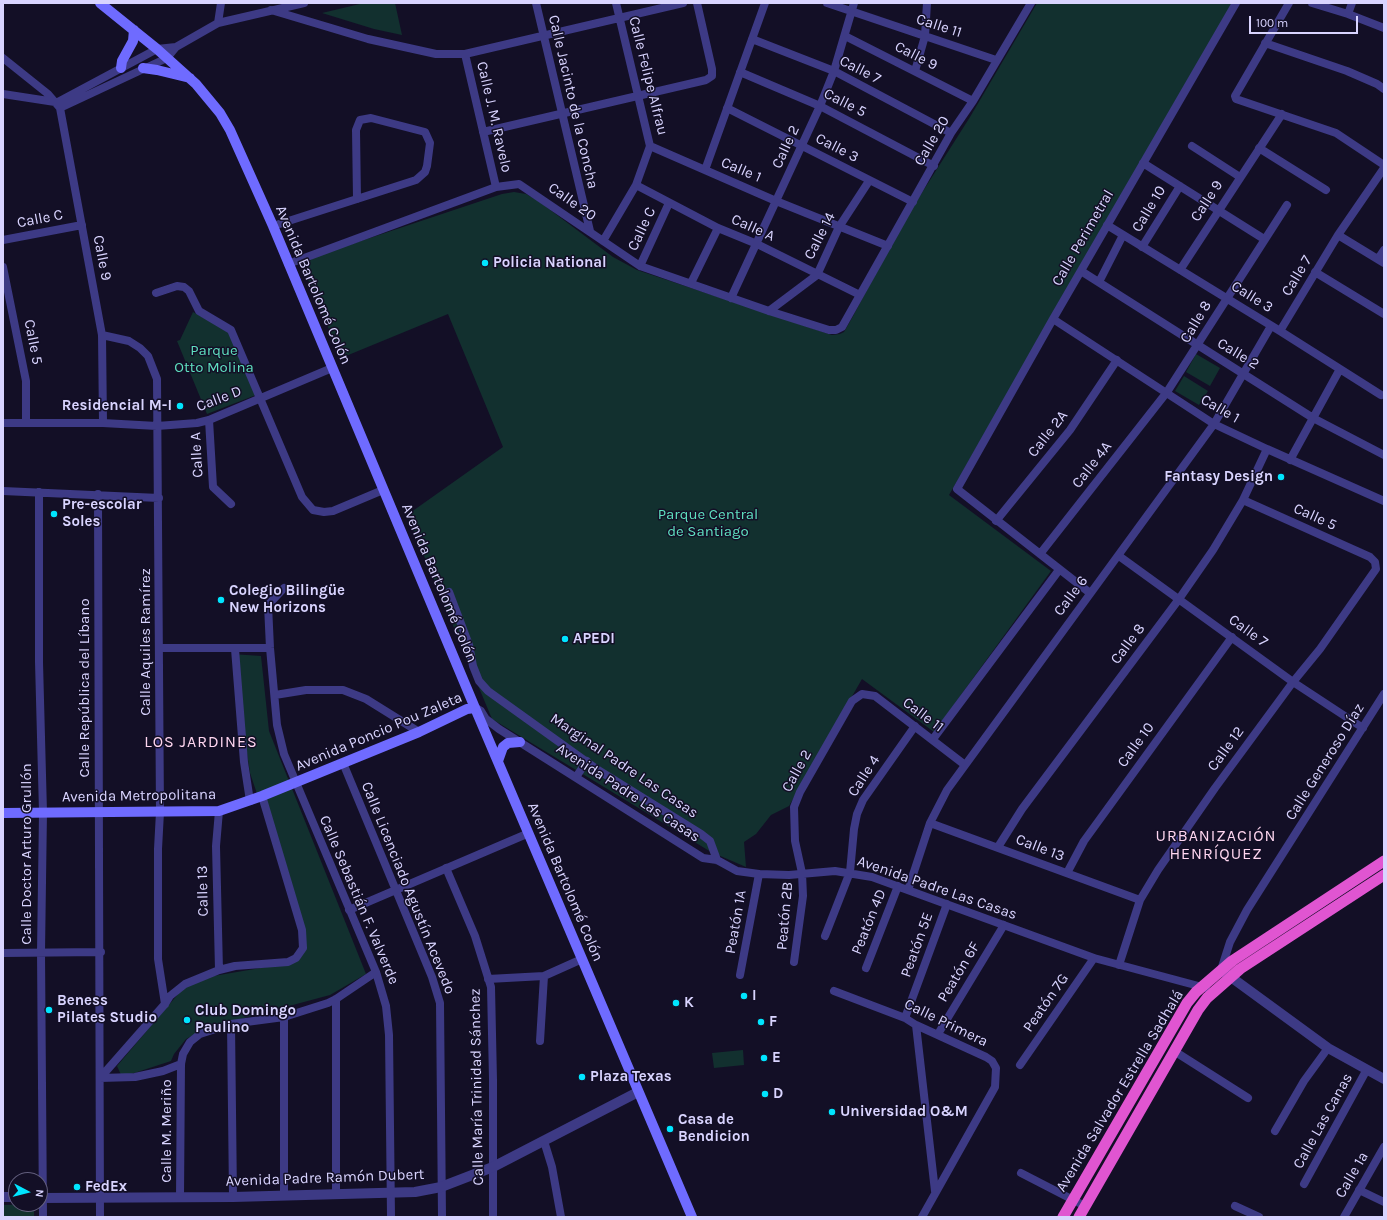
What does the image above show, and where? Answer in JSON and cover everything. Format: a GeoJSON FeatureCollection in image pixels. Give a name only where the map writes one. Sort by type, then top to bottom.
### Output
{"type":"FeatureCollection","features":[{"type":"Feature","properties":{"kind":"highway","name":"Avenida Salvador Estrella Sadhalá"},"geometry":{"type":"LineString","coordinates":[[1063,1217],[1187,1003],[1202,987],[1232,961],[1384,861]]}},
{"type":"Feature","properties":{"kind":"highway","name":"Avenida Salvador Estrella Sadhalá"},"geometry":{"type":"LineString","coordinates":[[1079,1217],[1198,1010],[1214,990],[1230,977],[1384,875]]}},
{"type":"Feature","properties":{"kind":"main road","name":"Avenida Bartolomé Colón"},"geometry":{"type":"LineString","coordinates":[[100,3],[190,78],[204,93],[230,130],[692,1217]]}},
{"type":"Feature","properties":{"kind":"main road"},"geometry":{"type":"LineString","coordinates":[[120,68],[132,41],[134,30]]}},
{"type":"Feature","properties":{"kind":"main road"},"geometry":{"type":"LineString","coordinates":[[143,68],[190,78]]}},
{"type":"Feature","properties":{"kind":"main road","name":"Avenida Poncio Pou Zaleta"},"geometry":{"type":"LineString","coordinates":[[295,783],[419,732],[467,709],[475,708]]}},
{"type":"Feature","properties":{"kind":"main road"},"geometry":{"type":"LineString","coordinates":[[498,761],[503,747],[508,743],[520,742]]}},
{"type":"Feature","properties":{"kind":"main road","name":"Avenida Metropolitana"},"geometry":{"type":"LineString","coordinates":[[3,813],[219,811],[250,801],[295,783]]}},
{"type":"Feature","properties":{"kind":"street"},"geometry":{"type":"LineString","coordinates":[[218,23],[221,3]]}},
{"type":"Feature","properties":{"kind":"street"},"geometry":{"type":"LineString","coordinates":[[3,94],[57,105],[167,58],[176,47],[218,23],[304,3]]}},
{"type":"Feature","properties":{"kind":"street","name":"Calle Jacinto de la Concha"},"geometry":{"type":"LineString","coordinates":[[536,3],[590,231]]}},
{"type":"Feature","properties":{"kind":"street","name":"Calle Felipe Alfrau"},"geometry":{"type":"LineString","coordinates":[[603,241],[636,185],[650,146],[637,97],[616,3]]}},
{"type":"Feature","properties":{"kind":"street"},"geometry":{"type":"LineString","coordinates":[[271,10],[383,42],[436,54],[465,54],[683,3]]}},
{"type":"Feature","properties":{"kind":"street"},"geometry":{"type":"LineString","coordinates":[[483,132],[706,80],[712,76],[712,69],[697,3]]}},
{"type":"Feature","properties":{"kind":"street"},"geometry":{"type":"LineString","coordinates":[[705,170],[765,3]]}},
{"type":"Feature","properties":{"kind":"street","name":"Calle 11"},"geometry":{"type":"LineString","coordinates":[[827,3],[996,60]]}},
{"type":"Feature","properties":{"kind":"street","name":"Calle 2"},"geometry":{"type":"LineString","coordinates":[[731,298],[820,106],[834,71],[854,3]]}},
{"type":"Feature","properties":{"kind":"street"},"geometry":{"type":"LineString","coordinates":[[915,71],[925,36],[927,3]]}},
{"type":"Feature","properties":{"kind":"street","name":"Calle 20"},"geometry":{"type":"LineString","coordinates":[[288,264],[496,187],[520,184],[640,266],[769,311],[829,330],[836,330],[842,327],[951,134],[973,101],[1031,3]]}},
{"type":"Feature","properties":{"kind":"street","name":"Calle Perimetral"},"geometry":{"type":"LineString","coordinates":[[996,521],[957,489],[1053,319],[1236,3]]}},
{"type":"Feature","properties":{"kind":"street"},"geometry":{"type":"LineString","coordinates":[[1289,3],[1235,93],[1236,98],[1336,133],[1384,166]]}},
{"type":"Feature","properties":{"kind":"street"},"geometry":{"type":"LineString","coordinates":[[1312,3],[1348,14],[1384,28]]}},
{"type":"Feature","properties":{"kind":"street"},"geometry":{"type":"LineString","coordinates":[[1348,14],[1352,3]]}},
{"type":"Feature","properties":{"kind":"street","name":"Calle 9"},"geometry":{"type":"LineString","coordinates":[[845,36],[973,101]]}},
{"type":"Feature","properties":{"kind":"street","name":"Calle 7"},"geometry":{"type":"LineString","coordinates":[[752,39],[834,71],[951,134]]}},
{"type":"Feature","properties":{"kind":"street"},"geometry":{"type":"LineString","coordinates":[[1265,43],[1347,72],[1377,84],[1384,89]]}},
{"type":"Feature","properties":{"kind":"street"},"geometry":{"type":"LineString","coordinates":[[57,105],[120,68],[157,49],[176,47]]}},
{"type":"Feature","properties":{"kind":"street","name":"Calle J. M. Ravelo"},"geometry":{"type":"LineString","coordinates":[[465,54],[496,187]]}},
{"type":"Feature","properties":{"kind":"street"},"geometry":{"type":"LineString","coordinates":[[3,58],[48,94],[57,105]]}},
{"type":"Feature","properties":{"kind":"street","name":"Calle 5"},"geometry":{"type":"LineString","coordinates":[[740,72],[820,106],[934,166]]}},
{"type":"Feature","properties":{"kind":"street","name":"Calle 9"},"geometry":{"type":"LineString","coordinates":[[57,105],[82,225],[102,335],[103,423]]}},
{"type":"Feature","properties":{"kind":"street","name":"Calle 3"},"geometry":{"type":"LineString","coordinates":[[727,108],[913,202]]}},
{"type":"Feature","properties":{"kind":"street","name":"Calle 9"},"geometry":{"type":"LineString","coordinates":[[1180,270],[1258,148],[1282,114]]}},
{"type":"Feature","properties":{"kind":"street"},"geometry":{"type":"LineString","coordinates":[[272,226],[409,183],[422,176],[427,166],[430,143],[425,132],[371,118],[360,120],[356,130],[357,199]]}},
{"type":"Feature","properties":{"kind":"street","name":"Calle 1"},"geometry":{"type":"LineString","coordinates":[[650,146],[776,201],[888,246]]}},
{"type":"Feature","properties":{"kind":"street"},"geometry":{"type":"LineString","coordinates":[[1192,146],[1240,177]]}},
{"type":"Feature","properties":{"kind":"street"},"geometry":{"type":"LineString","coordinates":[[1258,148],[1326,190]]}},
{"type":"Feature","properties":{"kind":"street"},"geometry":{"type":"LineString","coordinates":[[1143,163],[1264,239]]}},
{"type":"Feature","properties":{"kind":"street","name":"Calle 7"},"geometry":{"type":"LineString","coordinates":[[1280,331],[1338,235],[1384,166]]}},
{"type":"Feature","properties":{"kind":"street","name":"Calle 14"},"geometry":{"type":"LineString","coordinates":[[769,311],[817,274],[839,227],[869,181]]}},
{"type":"Feature","properties":{"kind":"street","name":"Calle A"},"geometry":{"type":"LineString","coordinates":[[636,185],[718,228],[757,244],[860,295]]}},
{"type":"Feature","properties":{"kind":"street","name":"Calle 10"},"geometry":{"type":"LineString","coordinates":[[1142,247],[1180,186]]}},
{"type":"Feature","properties":{"kind":"street","name":"Calle C"},"geometry":{"type":"LineString","coordinates":[[640,266],[669,203]]}},
{"type":"Feature","properties":{"kind":"street","name":"Calle 8"},"geometry":{"type":"LineString","coordinates":[[1167,392],[1198,346],[1226,298],[1287,205]]}},
{"type":"Feature","properties":{"kind":"street","name":"Calle C"},"geometry":{"type":"LineString","coordinates":[[3,240],[82,225]]}},
{"type":"Feature","properties":{"kind":"street","name":"Calle 3"},"geometry":{"type":"LineString","coordinates":[[1107,225],[1381,395]]}},
{"type":"Feature","properties":{"kind":"street"},"geometry":{"type":"LineString","coordinates":[[691,283],[718,228]]}},
{"type":"Feature","properties":{"kind":"street"},"geometry":{"type":"LineString","coordinates":[[1099,282],[1123,235]]}},
{"type":"Feature","properties":{"kind":"street"},"geometry":{"type":"LineString","coordinates":[[1338,235],[1381,261],[1384,250]]}},
{"type":"Feature","properties":{"kind":"street","name":"Calle 5"},"geometry":{"type":"LineString","coordinates":[[3,267],[26,381],[26,423]]}},
{"type":"Feature","properties":{"kind":"street","name":"Calle 2"},"geometry":{"type":"LineString","coordinates":[[1081,271],[1313,418],[1384,455]]}},
{"type":"Feature","properties":{"kind":"street"},"geometry":{"type":"LineString","coordinates":[[1315,272],[1384,314]]}},
{"type":"Feature","properties":{"kind":"street"},"geometry":{"type":"LineString","coordinates":[[156,293],[177,286],[184,287],[189,291],[199,311],[231,330],[302,497],[313,510],[324,512],[333,511],[383,490]]}},
{"type":"Feature","properties":{"kind":"street","name":"Calle 1"},"geometry":{"type":"LineString","coordinates":[[1053,319],[1214,424],[1290,460],[1384,501]]}},
{"type":"Feature","properties":{"kind":"street","name":"Calle 6"},"geometry":{"type":"LineString","coordinates":[[908,890],[930,823],[947,790],[1214,424],[1242,372],[1271,326]]}},
{"type":"Feature","properties":{"kind":"street","name":"Calle Aquiles Ramírez"},"geometry":{"type":"LineString","coordinates":[[102,335],[129,341],[148,356],[157,379],[160,498],[160,812],[158,849],[158,959],[165,1004]]}},
{"type":"Feature","properties":{"kind":"street","name":"Calle 2A"},"geometry":{"type":"LineString","coordinates":[[996,521],[1070,430],[1117,360]]}},
{"type":"Feature","properties":{"kind":"street","name":"Calle D"},"geometry":{"type":"LineString","coordinates":[[3,423],[103,423],[157,426],[184,425],[209,420],[332,368]]}},
{"type":"Feature","properties":{"kind":"street"},"geometry":{"type":"LineString","coordinates":[[1290,460],[1340,369]]}},
{"type":"Feature","properties":{"kind":"street","name":"Calle 4A"},"geometry":{"type":"LineString","coordinates":[[1040,554],[1167,392]]}},
{"type":"Feature","properties":{"kind":"street","name":"Calle A"},"geometry":{"type":"LineString","coordinates":[[209,420],[213,487],[231,504]]}},
{"type":"Feature","properties":{"kind":"street","name":"Calle 8"},"geometry":{"type":"LineString","coordinates":[[998,847],[1022,809],[1179,599],[1213,550],[1243,500],[1267,449]]}},
{"type":"Feature","properties":{"kind":"street"},"geometry":{"type":"LineString","coordinates":[[3,491],[98,494],[160,498]]}},
{"type":"Feature","properties":{"kind":"street","name":"Calle Doctor Arturo Grullón"},"geometry":{"type":"LineString","coordinates":[[39,492],[39,662],[42,812],[42,1172]]}},
{"type":"Feature","properties":{"kind":"street","name":"Calle República del Líbano"},"geometry":{"type":"LineString","coordinates":[[98,494],[101,952],[100,1217]]}},
{"type":"Feature","properties":{"kind":"street","name":"Calle 5"},"geometry":{"type":"LineString","coordinates":[[1243,500],[1370,557],[1375,562]]}},
{"type":"Feature","properties":{"kind":"street"},"geometry":{"type":"LineString","coordinates":[[996,521],[1090,593]]}},
{"type":"Feature","properties":{"kind":"street","name":"Calle 7"},"geometry":{"type":"LineString","coordinates":[[1119,556],[1293,682],[1363,728]]}},
{"type":"Feature","properties":{"kind":"street","name":"Calle 12"},"geometry":{"type":"LineString","coordinates":[[1119,965],[1140,900],[1176,843],[1293,682],[1320,649],[1352,604],[1376,569],[1375,562]]}},
{"type":"Feature","properties":{"kind":"street"},"geometry":{"type":"LineString","coordinates":[[933,740],[1059,570]]}},
{"type":"Feature","properties":{"kind":"street","name":"Calle Sebastián F. Valverde"},"geometry":{"type":"LineString","coordinates":[[284,588],[268,606],[277,725],[284,754],[348,910],[376,972],[386,1006],[389,1035],[391,1217]]}},
{"type":"Feature","properties":{"kind":"street","name":"Marginal Padre Las Casas"},"geometry":{"type":"LineString","coordinates":[[449,592],[469,645],[472,662],[479,681],[488,691],[587,761],[710,841],[717,860]]}},
{"type":"Feature","properties":{"kind":"street","name":"Calle 10"},"geometry":{"type":"LineString","coordinates":[[1067,873],[1084,841],[1232,637]]}},
{"type":"Feature","properties":{"kind":"street"},"geometry":{"type":"LineString","coordinates":[[160,648],[270,648]]}},
{"type":"Feature","properties":{"kind":"street"},"geometry":{"type":"LineString","coordinates":[[235,649],[244,762],[250,801]]}},
{"type":"Feature","properties":{"kind":"street"},"geometry":{"type":"LineString","coordinates":[[462,675],[472,662]]}},
{"type":"Feature","properties":{"kind":"street"},"geometry":{"type":"LineString","coordinates":[[275,695],[306,690],[343,690],[366,699],[419,732]]}},
{"type":"Feature","properties":{"kind":"street","name":"Calle 11"},"geometry":{"type":"LineString","coordinates":[[862,694],[875,696],[965,764]]}},
{"type":"Feature","properties":{"kind":"street","name":"Calle 2"},"geometry":{"type":"LineString","coordinates":[[802,873],[797,854],[793,815],[796,800],[852,700],[862,694]]}},
{"type":"Feature","properties":{"kind":"street","name":"Calle Generoso Díaz"},"geometry":{"type":"LineString","coordinates":[[1220,971],[1230,942],[1247,910],[1384,694]]}},
{"type":"Feature","properties":{"kind":"street","name":"Avenida Padre Las Casas"},"geometry":{"type":"LineString","coordinates":[[475,708],[481,711],[493,724],[520,742],[703,858],[717,860],[737,871],[759,874],[802,873],[835,870],[850,872],[898,886],[1094,958],[1214,990]]}},
{"type":"Feature","properties":{"kind":"street","name":"Calle 4"},"geometry":{"type":"LineString","coordinates":[[825,936],[850,872],[854,829],[857,814],[863,800],[915,726]]}},
{"type":"Feature","properties":{"kind":"street"},"geometry":{"type":"LineString","coordinates":[[576,777],[587,761]]}},
{"type":"Feature","properties":{"kind":"street","name":"Calle Licenciado Agustín Acevedo"},"geometry":{"type":"LineString","coordinates":[[343,763],[435,985],[440,1003],[442,1217]]}},
{"type":"Feature","properties":{"kind":"street"},"geometry":{"type":"LineString","coordinates":[[100,1078],[165,1004],[170,996],[185,984],[219,970],[236,966],[288,962],[296,958],[303,948],[302,930],[262,796]]}},
{"type":"Feature","properties":{"kind":"street","name":"Calle 13"},"geometry":{"type":"LineString","coordinates":[[219,811],[216,846],[219,970]]}},
{"type":"Feature","properties":{"kind":"street","name":"Calle 13"},"geometry":{"type":"LineString","coordinates":[[930,823],[1140,900]]}},
{"type":"Feature","properties":{"kind":"street"},"geometry":{"type":"LineString","coordinates":[[348,910],[529,833]]}},
{"type":"Feature","properties":{"kind":"street","name":"Calle María Trinidad Sánchez"},"geometry":{"type":"LineString","coordinates":[[446,868],[474,936],[488,979],[492,1003],[493,1217]]}},
{"type":"Feature","properties":{"kind":"street","name":"Peatón 2B"},"geometry":{"type":"LineString","coordinates":[[794,962],[802,913],[802,873]]}},
{"type":"Feature","properties":{"kind":"street","name":"Peatón 1A"},"geometry":{"type":"LineString","coordinates":[[740,975],[759,874]]}},
{"type":"Feature","properties":{"kind":"street","name":"Peatón 4D"},"geometry":{"type":"LineString","coordinates":[[866,968],[898,886]]}},
{"type":"Feature","properties":{"kind":"street","name":"Peatón 5E"},"geometry":{"type":"LineString","coordinates":[[906,1018],[947,904]]}},
{"type":"Feature","properties":{"kind":"street","name":"Peatón 6F"},"geometry":{"type":"LineString","coordinates":[[938,1034],[1004,925]]}},
{"type":"Feature","properties":{"kind":"street"},"geometry":{"type":"LineString","coordinates":[[3,953],[101,952]]}},
{"type":"Feature","properties":{"kind":"street","name":"Peatón 7G"},"geometry":{"type":"LineString","coordinates":[[1020,1065],[1094,958]]}},
{"type":"Feature","properties":{"kind":"street"},"geometry":{"type":"LineString","coordinates":[[488,979],[544,976],[582,959]]}},
{"type":"Feature","properties":{"kind":"street"},"geometry":{"type":"LineString","coordinates":[[1220,971],[1328,1048],[1366,1071],[1384,1079]]}},
{"type":"Feature","properties":{"kind":"street","name":"Calle M. Meriño"},"geometry":{"type":"LineString","coordinates":[[180,1197],[181,1064],[186,1047],[194,1038],[210,1030],[231,1024],[284,1017],[336,999],[376,972]]}},
{"type":"Feature","properties":{"kind":"street"},"geometry":{"type":"LineString","coordinates":[[540,1041],[544,976]]}},
{"type":"Feature","properties":{"kind":"street","name":"Calle Primera"},"geometry":{"type":"LineString","coordinates":[[834,991],[906,1018],[916,1025],[938,1034],[992,1061],[996,1068],[997,1077],[995,1086],[922,1217]]}},
{"type":"Feature","properties":{"kind":"street"},"geometry":{"type":"LineString","coordinates":[[336,999],[336,1195]]}},
{"type":"Feature","properties":{"kind":"street"},"geometry":{"type":"LineString","coordinates":[[284,1017],[284,1196]]}},
{"type":"Feature","properties":{"kind":"street"},"geometry":{"type":"LineString","coordinates":[[231,1024],[233,1197]]}},
{"type":"Feature","properties":{"kind":"street"},"geometry":{"type":"LineString","coordinates":[[916,1025],[935,1192]]}},
{"type":"Feature","properties":{"kind":"street"},"geometry":{"type":"LineString","coordinates":[[1275,1131],[1304,1081],[1328,1048]]}},
{"type":"Feature","properties":{"kind":"street"},"geometry":{"type":"LineString","coordinates":[[1174,1051],[1248,1098]]}},
{"type":"Feature","properties":{"kind":"street"},"geometry":{"type":"LineString","coordinates":[[100,1078],[135,1077],[163,1071],[181,1064]]}},
{"type":"Feature","properties":{"kind":"street","name":"Calle Las Canas"},"geometry":{"type":"LineString","coordinates":[[1304,1184],[1366,1071]]}},
{"type":"Feature","properties":{"kind":"street","name":"Avenida Padre Ramón Dubert"},"geometry":{"type":"LineString","coordinates":[[48,1198],[233,1197],[415,1192],[441,1187],[493,1167],[638,1092]]}},
{"type":"Feature","properties":{"kind":"street"},"geometry":{"type":"LineString","coordinates":[[544,1141],[552,1167],[561,1217]]}},
{"type":"Feature","properties":{"kind":"street","name":"Calle 1a"},"geometry":{"type":"LineString","coordinates":[[1344,1217],[1358,1190],[1384,1147]]}},
{"type":"Feature","properties":{"kind":"street"},"geometry":{"type":"LineString","coordinates":[[1021,1173],[1085,1206]]}},
{"type":"Feature","properties":{"kind":"street"},"geometry":{"type":"LineString","coordinates":[[1358,1190],[1384,1202]]}},
{"type":"Feature","properties":{"kind":"street"},"geometry":{"type":"LineString","coordinates":[[1235,1206],[1260,1217]]}},
{"type":"Feature","properties":{"kind":"green space"},"geometry":{"type":"Polygon","coordinates":[[[364,3],[395,3],[402,35],[374,29],[322,13],[364,3]]]}},
{"type":"Feature","properties":{"kind":"green space","name":"Parque Central de Santiago"},"geometry":{"type":"Polygon","coordinates":[[[1037,3],[1233,3],[949,495],[1051,571],[934,732],[862,679],[789,806],[771,815],[756,834],[744,842],[746,867],[711,852],[492,719],[407,515],[503,447],[448,314],[341,358],[306,275],[307,265],[313,257],[502,194],[514,192],[526,194],[537,200],[613,257],[637,270],[832,335],[840,334],[844,332],[852,318],[904,221],[970,117],[1037,3]]]}},
{"type":"Feature","properties":{"kind":"green space","name":"Parque Otto Molina"},"geometry":{"type":"Polygon","coordinates":[[[193,312],[229,331],[256,395],[207,414],[177,341],[180,340],[193,312]]]}},
{"type":"Feature","properties":{"kind":"green space"},"geometry":{"type":"Polygon","coordinates":[[[1196,354],[1220,368],[1210,386],[1186,372],[1196,354]]]}},
{"type":"Feature","properties":{"kind":"green space"},"geometry":{"type":"Polygon","coordinates":[[[1184,376],[1208,391],[1199,405],[1175,391],[1184,376]]]}},
{"type":"Feature","properties":{"kind":"green space"},"geometry":{"type":"Polygon","coordinates":[[[232,654],[261,656],[269,731],[366,974],[330,995],[207,1028],[186,1039],[174,1054],[171,1061],[122,1077],[117,1066],[190,980],[278,965],[296,958],[305,936],[250,773],[232,654]]]}},
{"type":"Feature","properties":{"kind":"green space"},"geometry":{"type":"Polygon","coordinates":[[[743,1050],[744,1065],[714,1068],[712,1053],[743,1050]]]}},
{"type":"Feature","properties":{"kind":"green space"},"geometry":{"type":"Polygon","coordinates":[[[3,1205],[8,1205],[8,1212],[34,1212],[34,1217],[3,1217],[3,1205]]]}},
{"type":"Feature","properties":{"kind":"place","name":"Policia National"},"geometry":{"type":"Point","coordinates":[485,263]}},
{"type":"Feature","properties":{"kind":"place","name":"Residencial M-I"},"geometry":{"type":"Point","coordinates":[180,406]}},
{"type":"Feature","properties":{"kind":"place","name":"Fantasy Design"},"geometry":{"type":"Point","coordinates":[1281,477]}},
{"type":"Feature","properties":{"kind":"place","name":"Pre-escolar Soles"},"geometry":{"type":"Point","coordinates":[54,514]}},
{"type":"Feature","properties":{"kind":"place","name":"Colegio Bilingüe New Horizons"},"geometry":{"type":"Point","coordinates":[221,600]}},
{"type":"Feature","properties":{"kind":"place","name":"APEDI"},"geometry":{"type":"Point","coordinates":[565,639]}},
{"type":"Feature","properties":{"kind":"place","name":"I"},"geometry":{"type":"Point","coordinates":[744,996]}},
{"type":"Feature","properties":{"kind":"place","name":"K"},"geometry":{"type":"Point","coordinates":[676,1003]}},
{"type":"Feature","properties":{"kind":"place","name":"Beness Pilates Studio"},"geometry":{"type":"Point","coordinates":[49,1010]}},
{"type":"Feature","properties":{"kind":"place","name":"Club Domingo Paulino"},"geometry":{"type":"Point","coordinates":[187,1020]}},
{"type":"Feature","properties":{"kind":"place","name":"F"},"geometry":{"type":"Point","coordinates":[761,1022]}},
{"type":"Feature","properties":{"kind":"place","name":"E"},"geometry":{"type":"Point","coordinates":[764,1058]}},
{"type":"Feature","properties":{"kind":"place","name":"Plaza Texas"},"geometry":{"type":"Point","coordinates":[582,1077]}},
{"type":"Feature","properties":{"kind":"place","name":"D"},"geometry":{"type":"Point","coordinates":[765,1094]}},
{"type":"Feature","properties":{"kind":"place","name":"Universidad O&M"},"geometry":{"type":"Point","coordinates":[832,1112]}},
{"type":"Feature","properties":{"kind":"place","name":"Casa de Bendicion"},"geometry":{"type":"Point","coordinates":[670,1129]}},
{"type":"Feature","properties":{"kind":"place","name":"FedEx"},"geometry":{"type":"Point","coordinates":[77,1187]}},
{"type":"Feature","properties":{"kind":"district","name":"LOS JARDINES"},"geometry":{"type":"Point","coordinates":[201,742]}},
{"type":"Feature","properties":{"kind":"district","name":"URBANIZACIÓN HENRÍQUEZ"},"geometry":{"type":"Point","coordinates":[1216,845]}}]}
